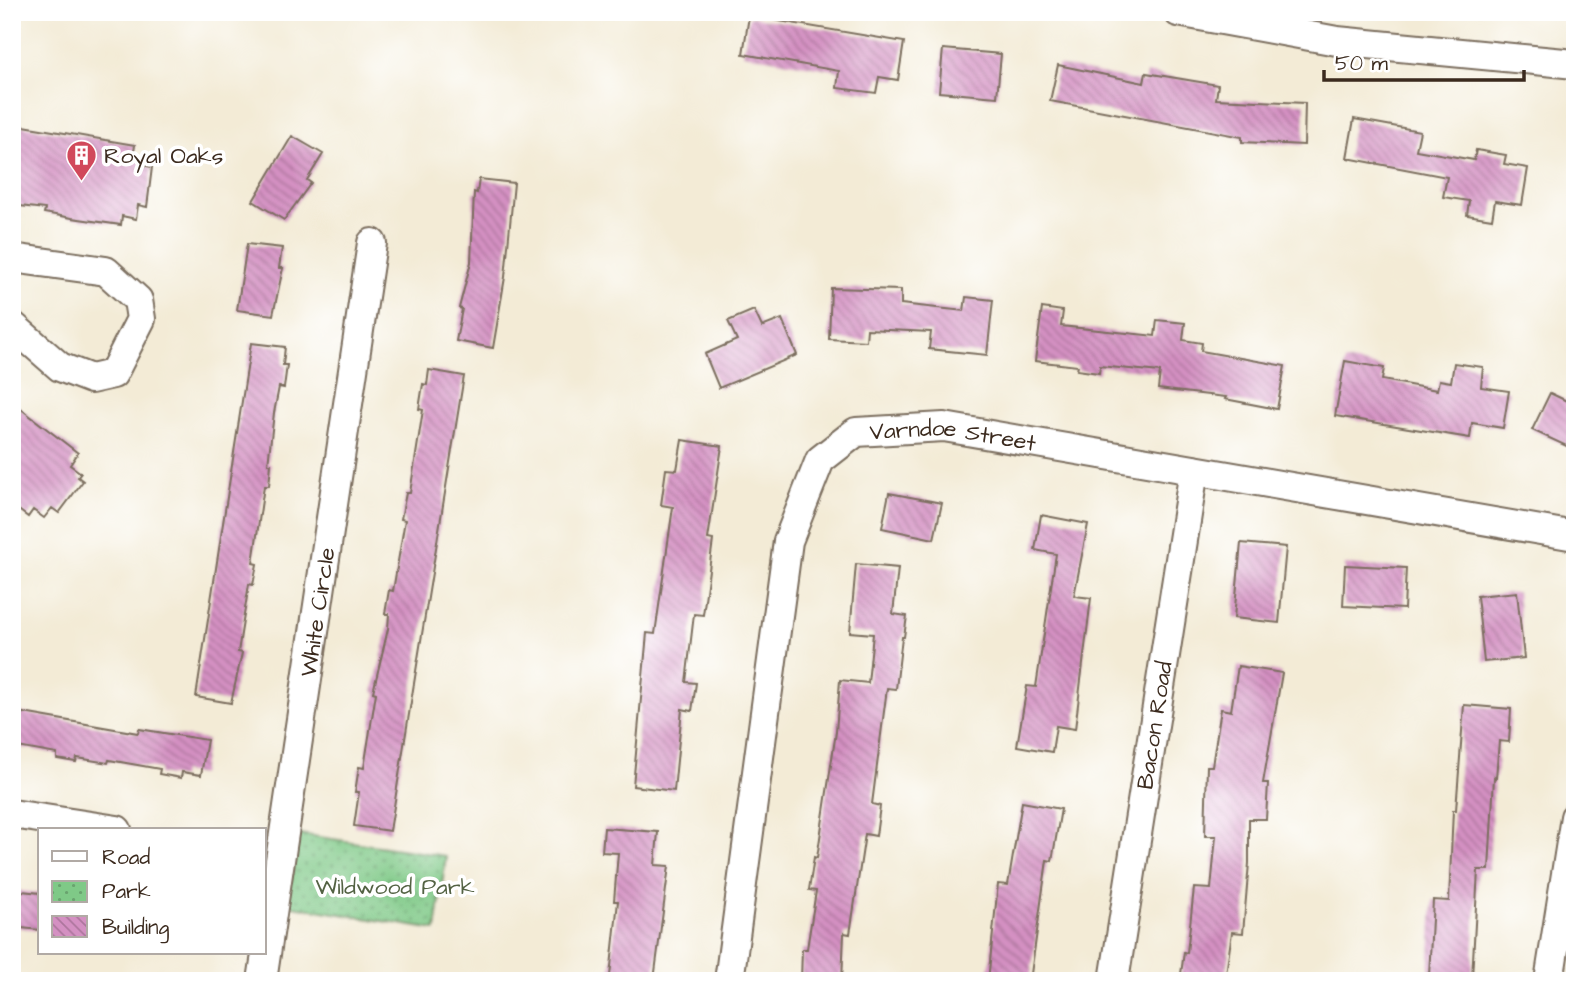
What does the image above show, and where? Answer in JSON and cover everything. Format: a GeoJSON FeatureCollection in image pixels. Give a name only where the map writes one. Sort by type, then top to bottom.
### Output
{"type":"FeatureCollection","features":[{"type":"Feature","properties":{"kind":"street"},"geometry":{"type":"LineString","coordinates":[[1178,12],[1337,41],[1575,64]]}},
{"type":"Feature","properties":{"kind":"street","name":"White Circle"},"geometry":{"type":"LineString","coordinates":[[266,930],[272,854],[372,243]]}},
{"type":"Feature","properties":{"kind":"street"},"geometry":{"type":"LineString","coordinates":[[12,258],[106,271],[138,300],[141,319],[113,374],[91,379],[60,367],[12,325]]}},
{"type":"Feature","properties":{"kind":"street","name":"Varndoe Street"},"geometry":{"type":"LineString","coordinates":[[729,981],[788,541],[820,460],[856,432],[944,427],[1575,536]]}},
{"type":"Feature","properties":{"kind":"street","name":"Bacon Road"},"geometry":{"type":"LineString","coordinates":[[1114,981],[1194,470]]}},
{"type":"Feature","properties":{"kind":"street"},"geometry":{"type":"LineString","coordinates":[[12,814],[104,828]]}},
{"type":"Feature","properties":{"kind":"street"},"geometry":{"type":"LineString","coordinates":[[1549,981],[1575,817]]}},
{"type":"Feature","properties":{"kind":"street","name":"White Circle"},"geometry":{"type":"LineString","coordinates":[[262,981],[264,954]]}},
{"type":"Feature","properties":{"kind":"green space","name":"Wildwood Park"},"geometry":{"type":"Polygon","coordinates":[[[299,834],[446,856],[436,930],[287,905],[299,834]]]}},
{"type":"Feature","properties":{"kind":"building"},"geometry":{"type":"Polygon","coordinates":[[[749,16],[904,42],[898,80],[879,77],[876,93],[837,88],[839,71],[743,54],[749,16]]]}},
{"type":"Feature","properties":{"kind":"building"},"geometry":{"type":"Polygon","coordinates":[[[943,49],[1001,54],[997,97],[939,92],[943,49]]]}},
{"type":"Feature","properties":{"kind":"building"},"geometry":{"type":"Polygon","coordinates":[[[1058,65],[1144,83],[1146,73],[1218,85],[1216,99],[1305,103],[1304,145],[1242,142],[1242,137],[1050,101],[1058,65]]]}},
{"type":"Feature","properties":{"kind":"building"},"geometry":{"type":"Polygon","coordinates":[[[1354,119],[1420,131],[1416,150],[1474,160],[1476,150],[1506,155],[1504,164],[1528,168],[1522,205],[1495,201],[1492,219],[1467,215],[1469,201],[1443,197],[1447,177],[1347,158],[1354,119]]]}},
{"type":"Feature","properties":{"kind":"building","name":"Royal Oaks"},"geometry":{"type":"Polygon","coordinates":[[[12,124],[135,145],[133,159],[146,161],[146,166],[152,167],[147,207],[138,205],[136,219],[122,216],[121,225],[12,205],[12,124]]]}},
{"type":"Feature","properties":{"kind":"building"},"geometry":{"type":"Polygon","coordinates":[[[292,136],[323,154],[307,180],[311,183],[284,220],[253,201],[292,136]]]}},
{"type":"Feature","properties":{"kind":"building"},"geometry":{"type":"Polygon","coordinates":[[[479,179],[514,183],[505,277],[493,348],[456,341],[462,309],[459,308],[471,262],[474,192],[477,193],[479,179]]]}},
{"type":"Feature","properties":{"kind":"building"},"geometry":{"type":"Polygon","coordinates":[[[247,244],[282,248],[279,268],[283,268],[273,315],[237,310],[247,244]]]}},
{"type":"Feature","properties":{"kind":"building"},"geometry":{"type":"Polygon","coordinates":[[[831,288],[901,290],[901,304],[964,311],[966,297],[993,300],[987,355],[929,349],[931,332],[867,329],[866,341],[829,339],[831,288]]]}},
{"type":"Feature","properties":{"kind":"building"},"geometry":{"type":"Polygon","coordinates":[[[1042,308],[1063,311],[1061,326],[1155,336],[1157,320],[1185,323],[1183,340],[1202,343],[1201,351],[1285,366],[1277,409],[1225,399],[1226,397],[1158,389],[1160,372],[1100,366],[1099,373],[1077,370],[1078,366],[1035,361],[1042,308]]]}},
{"type":"Feature","properties":{"kind":"building"},"geometry":{"type":"Polygon","coordinates":[[[754,310],[762,327],[782,319],[797,355],[719,388],[705,354],[737,340],[728,321],[754,310]]]}},
{"type":"Feature","properties":{"kind":"building"},"geometry":{"type":"Polygon","coordinates":[[[251,343],[285,347],[283,365],[287,365],[284,388],[279,387],[274,413],[268,464],[271,464],[269,486],[264,486],[253,563],[257,564],[253,585],[249,584],[238,652],[242,653],[231,703],[196,697],[251,343]]]}},
{"type":"Feature","properties":{"kind":"building"},"geometry":{"type":"Polygon","coordinates":[[[1345,361],[1384,368],[1382,380],[1437,390],[1439,380],[1451,382],[1454,363],[1483,367],[1481,387],[1509,391],[1503,428],[1472,423],[1470,438],[1335,416],[1345,361]]]}},
{"type":"Feature","properties":{"kind":"building"},"geometry":{"type":"Polygon","coordinates":[[[429,370],[464,376],[390,831],[354,826],[359,792],[355,792],[359,767],[364,768],[376,693],[373,692],[388,629],[389,614],[385,614],[389,590],[393,591],[405,520],[401,519],[406,493],[410,493],[423,410],[419,409],[423,384],[427,385],[429,370]]]}},
{"type":"Feature","properties":{"kind":"building"},"geometry":{"type":"Polygon","coordinates":[[[1550,393],[1575,405],[1575,450],[1532,430],[1550,393]]]}},
{"type":"Feature","properties":{"kind":"building"},"geometry":{"type":"Polygon","coordinates":[[[12,402],[78,453],[70,465],[81,473],[78,477],[83,481],[59,513],[52,508],[44,518],[33,510],[28,517],[12,505],[12,402]]]}},
{"type":"Feature","properties":{"kind":"building"},"geometry":{"type":"Polygon","coordinates":[[[682,440],[722,446],[708,539],[713,540],[703,615],[694,614],[686,682],[696,683],[692,711],[682,709],[674,791],[633,786],[647,633],[655,634],[673,507],[661,505],[666,469],[677,470],[682,440]]]}},
{"type":"Feature","properties":{"kind":"building"},"geometry":{"type":"Polygon","coordinates":[[[889,493],[942,503],[934,539],[882,528],[889,493]]]}},
{"type":"Feature","properties":{"kind":"building"},"geometry":{"type":"Polygon","coordinates":[[[1041,515],[1088,524],[1074,596],[1091,598],[1075,729],[1056,726],[1052,752],[1017,746],[1027,686],[1036,687],[1056,554],[1035,550],[1041,515]]]}},
{"type":"Feature","properties":{"kind":"building"},"geometry":{"type":"Polygon","coordinates":[[[1241,543],[1286,547],[1279,623],[1234,618],[1241,543]]]}},
{"type":"Feature","properties":{"kind":"building"},"geometry":{"type":"Polygon","coordinates":[[[856,564],[898,568],[893,614],[907,616],[896,689],[887,688],[872,804],[880,806],[876,836],[865,834],[850,934],[844,933],[842,981],[801,981],[802,949],[807,949],[816,891],[809,890],[814,857],[817,858],[836,732],[840,680],[868,683],[873,634],[850,632],[856,564]]]}},
{"type":"Feature","properties":{"kind":"building"},"geometry":{"type":"Polygon","coordinates":[[[1345,565],[1406,568],[1404,609],[1343,606],[1345,565]]]}},
{"type":"Feature","properties":{"kind":"building"},"geometry":{"type":"Polygon","coordinates":[[[1517,592],[1524,658],[1484,662],[1477,596],[1517,592]]]}},
{"type":"Feature","properties":{"kind":"building"},"geometry":{"type":"Polygon","coordinates":[[[1238,666],[1282,673],[1263,783],[1268,783],[1266,819],[1249,819],[1249,863],[1243,933],[1232,932],[1225,981],[1180,981],[1184,952],[1187,953],[1194,888],[1211,889],[1216,836],[1205,836],[1207,766],[1212,766],[1221,709],[1231,711],[1238,666]]]}},
{"type":"Feature","properties":{"kind":"building"},"geometry":{"type":"Polygon","coordinates":[[[1464,705],[1511,709],[1509,742],[1499,741],[1496,778],[1494,777],[1489,870],[1478,870],[1472,978],[1429,976],[1433,900],[1449,901],[1453,810],[1456,810],[1464,705]]]}},
{"type":"Feature","properties":{"kind":"building"},"geometry":{"type":"Polygon","coordinates":[[[12,711],[138,733],[139,729],[207,740],[201,775],[182,772],[181,778],[159,774],[160,769],[109,760],[108,763],[77,758],[76,762],[57,759],[57,754],[12,746],[12,711]]]}},
{"type":"Feature","properties":{"kind":"building"},"geometry":{"type":"Polygon","coordinates":[[[1022,802],[1061,809],[1052,861],[1047,860],[1030,981],[988,981],[998,884],[1008,885],[1022,802]]]}},
{"type":"Feature","properties":{"kind":"building"},"geometry":{"type":"Polygon","coordinates":[[[604,828],[658,832],[655,865],[669,866],[654,980],[610,976],[618,901],[614,901],[618,853],[602,852],[604,828]]]}},
{"type":"Feature","properties":{"kind":"building"},"geometry":{"type":"Polygon","coordinates":[[[12,890],[38,893],[38,930],[12,927],[12,890]]]}},
{"type":"Feature","properties":{"kind":"place","name":"Royal Oaks"},"geometry":{"type":"Point","coordinates":[81,182]}}]}
